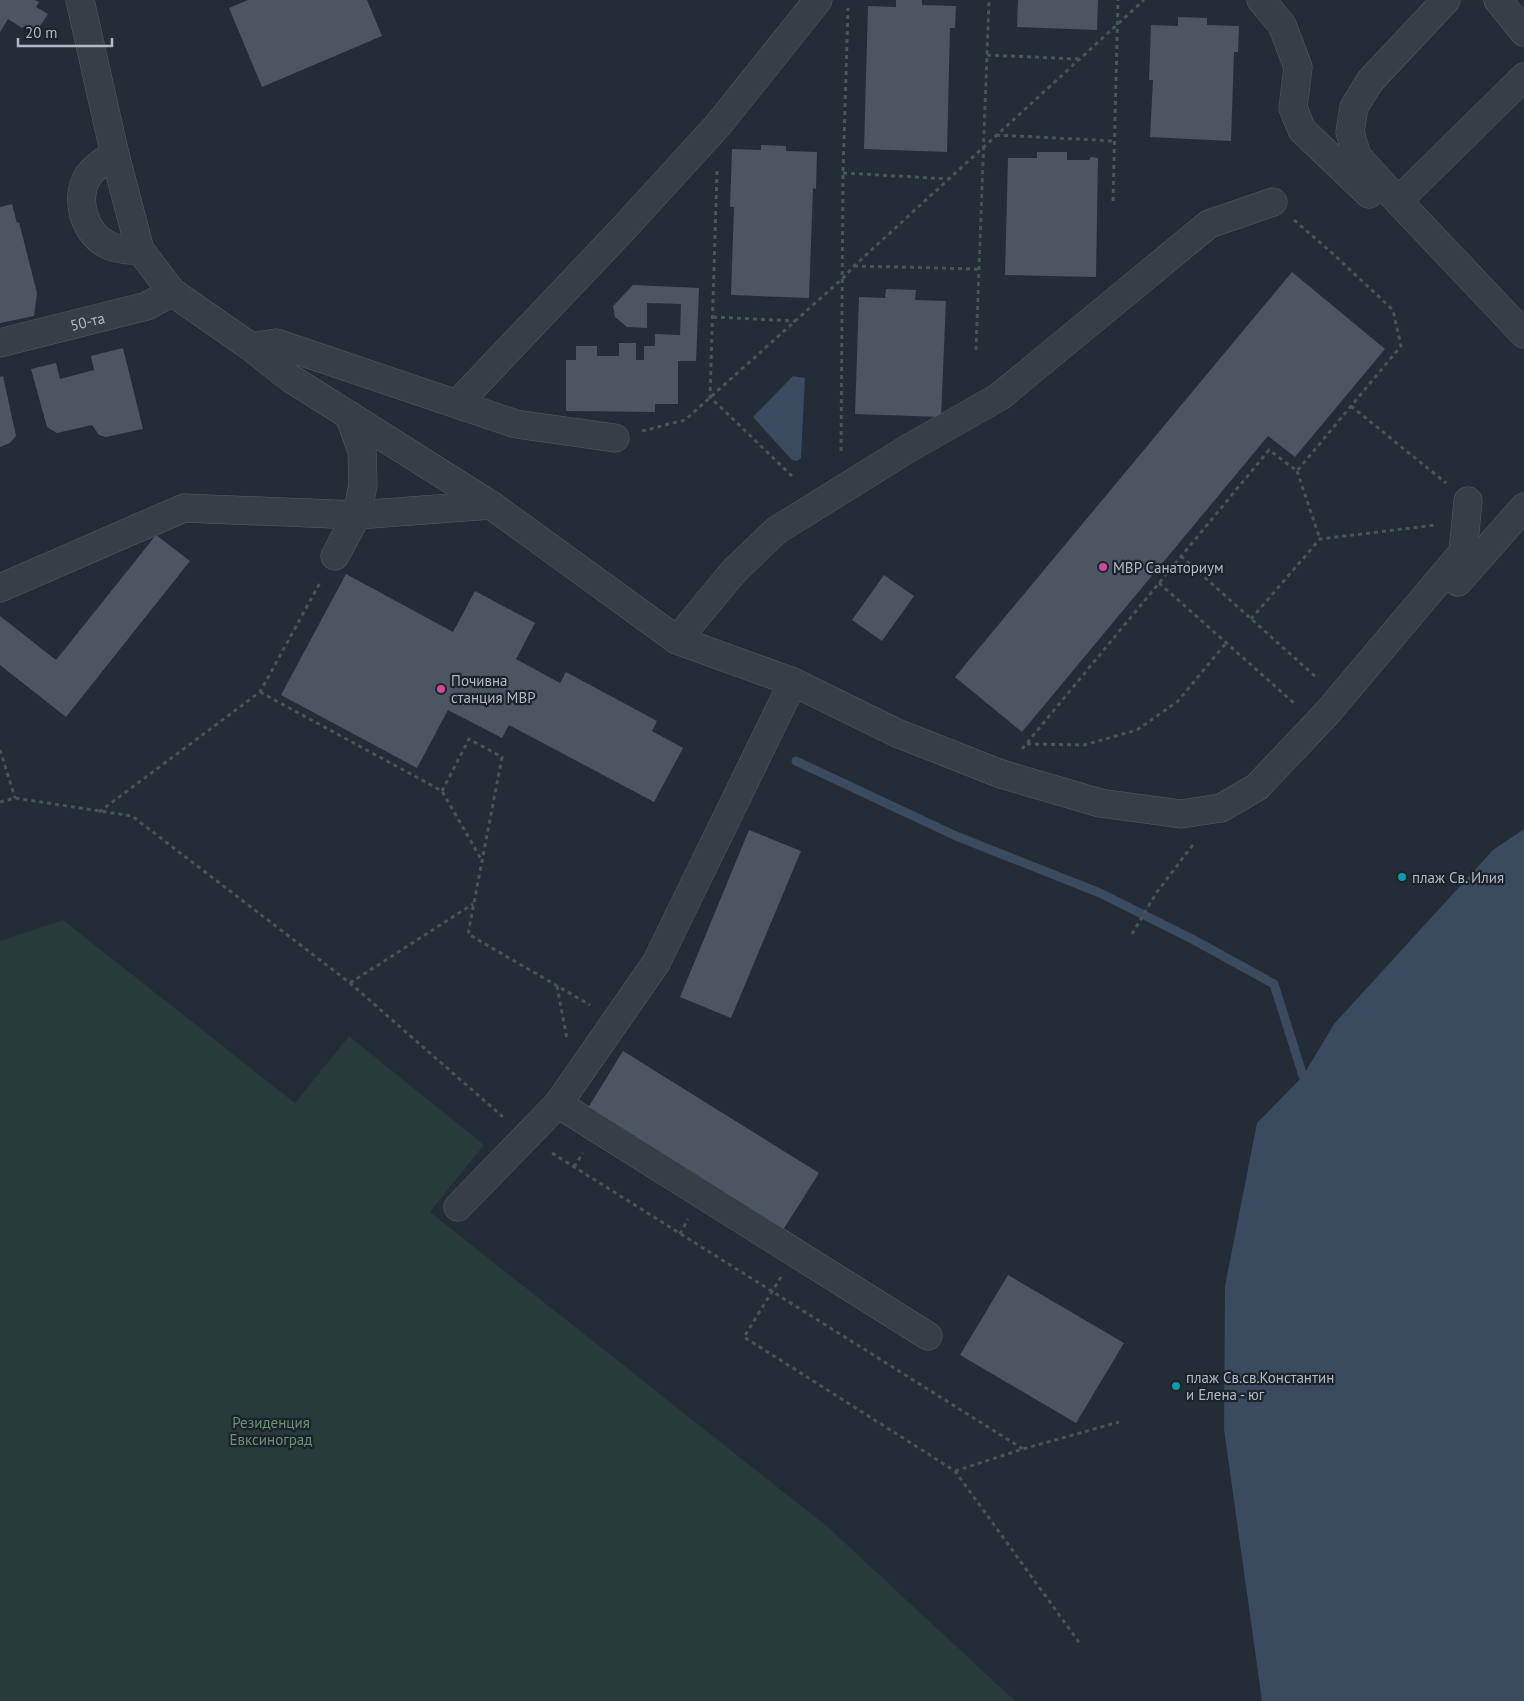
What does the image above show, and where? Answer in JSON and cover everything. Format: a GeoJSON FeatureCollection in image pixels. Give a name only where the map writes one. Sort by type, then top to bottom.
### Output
{"type":"FeatureCollection","features":[{"type":"Feature","properties":{"kind":"street"},"geometry":{"type":"LineString","coordinates":[[80,0],[115,154],[140,250],[172,292],[251,347],[290,378],[491,505],[677,640],[793,682],[897,733],[1002,774],[1100,803],[1181,814],[1221,808],[1258,787],[1332,715],[1524,507]]}},
{"type":"Feature","properties":{"kind":"street"},"geometry":{"type":"LineString","coordinates":[[1261,0],[1282,25],[1298,67],[1293,108],[1302,130],[1392,205],[1524,334]]}},
{"type":"Feature","properties":{"kind":"street"},"geometry":{"type":"LineString","coordinates":[[1392,205],[1357,156],[1350,132],[1354,107],[1370,81],[1446,0]]}},
{"type":"Feature","properties":{"kind":"street"},"geometry":{"type":"LineString","coordinates":[[1498,0],[1524,32]]}},
{"type":"Feature","properties":{"kind":"street"},"geometry":{"type":"LineString","coordinates":[[457,404],[718,125],[814,1]]}},
{"type":"Feature","properties":{"kind":"street"},"geometry":{"type":"LineString","coordinates":[[1392,205],[1524,77]]}},
{"type":"Feature","properties":{"kind":"street"},"geometry":{"type":"LineString","coordinates":[[115,154],[100,163],[88,176],[83,188],[84,217],[91,231],[109,246],[124,250],[140,250]]}},
{"type":"Feature","properties":{"kind":"street"},"geometry":{"type":"LineString","coordinates":[[677,640],[734,571],[776,530],[909,448],[999,397],[1209,224],[1273,202]]}},
{"type":"Feature","properties":{"kind":"street","name":"50-та"},"geometry":{"type":"LineString","coordinates":[[0,343],[147,306],[172,292]]}},
{"type":"Feature","properties":{"kind":"street"},"geometry":{"type":"LineString","coordinates":[[251,347],[276,343],[516,424],[615,438]]}},
{"type":"Feature","properties":{"kind":"street"},"geometry":{"type":"LineString","coordinates":[[335,556],[357,515],[363,484],[362,451],[349,415]]}},
{"type":"Feature","properties":{"kind":"street"},"geometry":{"type":"LineString","coordinates":[[0,588],[184,508],[357,515],[491,505]]}},
{"type":"Feature","properties":{"kind":"street"},"geometry":{"type":"LineString","coordinates":[[1332,715],[1464,552],[1467,511]]}},
{"type":"Feature","properties":{"kind":"street"},"geometry":{"type":"LineString","coordinates":[[458,1207],[558,1104],[656,963],[793,682]]}},
{"type":"Feature","properties":{"kind":"street"},"geometry":{"type":"LineString","coordinates":[[558,1104],[928,1336]]}},
{"type":"Feature","properties":{"kind":"path"},"geometry":{"type":"LineString","coordinates":[[841,451],[843,173],[848,0]]}},
{"type":"Feature","properties":{"kind":"path"},"geometry":{"type":"LineString","coordinates":[[976,350],[989,0]]}},
{"type":"Feature","properties":{"kind":"path"},"geometry":{"type":"LineString","coordinates":[[1113,201],[1118,0]]}},
{"type":"Feature","properties":{"kind":"path"},"geometry":{"type":"LineString","coordinates":[[615,438],[685,420],[842,279],[983,146],[1144,0]]}},
{"type":"Feature","properties":{"kind":"path"},"geometry":{"type":"LineString","coordinates":[[987,55],[1079,59]]}},
{"type":"Feature","properties":{"kind":"path"},"geometry":{"type":"LineString","coordinates":[[718,125],[710,397],[792,476]]}},
{"type":"Feature","properties":{"kind":"path"},"geometry":{"type":"LineString","coordinates":[[996,135],[1115,141]]}},
{"type":"Feature","properties":{"kind":"path"},"geometry":{"type":"LineString","coordinates":[[843,173],[950,179]]}},
{"type":"Feature","properties":{"kind":"path"},"geometry":{"type":"LineString","coordinates":[[1273,202],[1330,251],[1393,310],[1401,346],[1297,472]]}},
{"type":"Feature","properties":{"kind":"path"},"geometry":{"type":"LineString","coordinates":[[854,266],[979,270]]}},
{"type":"Feature","properties":{"kind":"path"},"geometry":{"type":"LineString","coordinates":[[712,317],[796,321]]}},
{"type":"Feature","properties":{"kind":"path"},"geometry":{"type":"LineString","coordinates":[[1351,406],[1467,511]]}},
{"type":"Feature","properties":{"kind":"path"},"geometry":{"type":"LineString","coordinates":[[1002,774],[1269,450],[1297,472],[1320,539]]}},
{"type":"Feature","properties":{"kind":"path"},"geometry":{"type":"LineString","coordinates":[[1251,619],[1320,539],[1467,511]]}},
{"type":"Feature","properties":{"kind":"path"},"geometry":{"type":"LineString","coordinates":[[99,812],[260,692],[335,556]]}},
{"type":"Feature","properties":{"kind":"path"},"geometry":{"type":"LineString","coordinates":[[1181,556],[1251,619],[1332,715]]}},
{"type":"Feature","properties":{"kind":"path"},"geometry":{"type":"LineString","coordinates":[[1159,583],[1226,643],[1332,715]]}},
{"type":"Feature","properties":{"kind":"path"},"geometry":{"type":"LineString","coordinates":[[1026,744],[1084,745],[1137,730],[1178,701],[1226,643]]}},
{"type":"Feature","properties":{"kind":"path"},"geometry":{"type":"LineString","coordinates":[[260,692],[442,791],[481,859]]}},
{"type":"Feature","properties":{"kind":"path"},"geometry":{"type":"LineString","coordinates":[[442,791],[469,739],[502,757],[468,934],[617,1020]]}},
{"type":"Feature","properties":{"kind":"path"},"geometry":{"type":"LineString","coordinates":[[0,750],[15,798]]}},
{"type":"Feature","properties":{"kind":"path"},"geometry":{"type":"LineString","coordinates":[[1132,934],[1157,892],[1221,808]]}},
{"type":"Feature","properties":{"kind":"path"},"geometry":{"type":"LineString","coordinates":[[350,982],[473,904]]}},
{"type":"Feature","properties":{"kind":"path"},"geometry":{"type":"LineString","coordinates":[[557,986],[575,1079]]}},
{"type":"Feature","properties":{"kind":"path"},"geometry":{"type":"LineString","coordinates":[[772,1292],[744,1337],[955,1471],[1081,1645]]}},
{"type":"Feature","properties":{"kind":"path"},"geometry":{"type":"LineString","coordinates":[[955,1471],[1023,1449],[1119,1422]]}},
{"type":"Feature","properties":{"kind":"green space","name":"Резиденция Евксиноград"},"geometry":{"type":"Polygon","coordinates":[[[63,920],[295,1103],[349,1036],[484,1145],[430,1212],[829,1528],[1015,1701],[0,1701],[0,941],[63,920]]]}},
{"type":"Feature","properties":{"kind":"water"},"geometry":{"type":"Polygon","coordinates":[[[793,376],[805,378],[801,458],[797,461],[792,460],[753,417],[793,376]]]}},
{"type":"Feature","properties":{"kind":"water"},"geometry":{"type":"Polygon","coordinates":[[[1524,829],[1524,1701],[1262,1701],[1224,1429],[1225,1286],[1257,1123],[1303,1076],[1334,1024],[1493,850],[1524,829]]]}},
{"type":"Feature","properties":{"kind":"building"},"geometry":{"type":"Polygon","coordinates":[[[0,0],[35,0],[39,2],[36,7],[48,14],[37,31],[26,25],[22,28],[8,19],[0,32],[0,0]]]}},
{"type":"Feature","properties":{"kind":"building"},"geometry":{"type":"Polygon","coordinates":[[[248,0],[367,0],[382,36],[262,87],[229,8],[248,0]]]}},
{"type":"Feature","properties":{"kind":"building"},"geometry":{"type":"Polygon","coordinates":[[[896,0],[922,0],[922,5],[956,6],[955,28],[950,28],[947,152],[864,149],[868,6],[896,7],[896,0]]]}},
{"type":"Feature","properties":{"kind":"building"},"geometry":{"type":"Polygon","coordinates":[[[1018,0],[1098,0],[1097,30],[1017,27],[1018,0]]]}},
{"type":"Feature","properties":{"kind":"building"},"geometry":{"type":"Polygon","coordinates":[[[1178,17],[1207,18],[1207,25],[1239,26],[1238,52],[1234,52],[1231,141],[1150,137],[1153,80],[1149,80],[1151,25],[1178,26],[1178,17]]]}},
{"type":"Feature","properties":{"kind":"building"},"geometry":{"type":"Polygon","coordinates":[[[761,145],[786,146],[786,151],[817,152],[816,189],[813,188],[809,298],[731,295],[734,207],[730,207],[732,149],[761,150],[761,145]]]}},
{"type":"Feature","properties":{"kind":"building"},"geometry":{"type":"Polygon","coordinates":[[[1037,152],[1067,152],[1067,160],[1098,158],[1096,277],[1005,275],[1008,158],[1037,158],[1037,152]]]}},
{"type":"Feature","properties":{"kind":"building"},"geometry":{"type":"Polygon","coordinates":[[[12,204],[17,223],[19,222],[37,293],[34,316],[0,323],[0,207],[12,204]]]}},
{"type":"Feature","properties":{"kind":"building","name":"МВР Санаториум"},"geometry":{"type":"Polygon","coordinates":[[[1292,272],[1385,349],[1295,457],[1268,436],[1022,732],[955,677],[1292,272]]]}},
{"type":"Feature","properties":{"kind":"building"},"geometry":{"type":"Polygon","coordinates":[[[633,285],[699,288],[696,361],[678,361],[678,404],[655,404],[655,412],[566,411],[566,360],[576,360],[576,346],[597,346],[597,356],[619,356],[619,343],[636,343],[636,360],[644,360],[644,346],[655,346],[655,334],[680,335],[681,304],[647,303],[647,328],[627,327],[615,317],[613,306],[633,285]]]}},
{"type":"Feature","properties":{"kind":"building"},"geometry":{"type":"Polygon","coordinates":[[[886,289],[916,290],[915,300],[946,301],[941,417],[855,414],[859,297],[885,298],[886,289]]]}},
{"type":"Feature","properties":{"kind":"building"},"geometry":{"type":"Polygon","coordinates":[[[123,348],[143,429],[106,437],[99,435],[92,425],[57,433],[47,427],[31,369],[56,363],[60,379],[94,370],[91,356],[123,348]]]}},
{"type":"Feature","properties":{"kind":"building"},"geometry":{"type":"Polygon","coordinates":[[[3,376],[16,436],[10,443],[0,447],[0,377],[3,376]]]}},
{"type":"Feature","properties":{"kind":"building"},"geometry":{"type":"Polygon","coordinates":[[[156,535],[190,561],[66,717],[0,665],[0,616],[56,660],[156,535]]]}},
{"type":"Feature","properties":{"kind":"building","name":"Почивна станция МВР"},"geometry":{"type":"Polygon","coordinates":[[[346,574],[453,632],[475,591],[535,623],[516,659],[560,683],[566,672],[657,721],[652,731],[683,748],[654,802],[509,725],[502,738],[448,710],[417,768],[281,695],[346,574]]]}},
{"type":"Feature","properties":{"kind":"building"},"geometry":{"type":"Polygon","coordinates":[[[884,575],[914,596],[882,641],[852,620],[884,575]]]}},
{"type":"Feature","properties":{"kind":"building"},"geometry":{"type":"Polygon","coordinates":[[[749,830],[801,851],[731,1018],[680,997],[749,830]]]}},
{"type":"Feature","properties":{"kind":"building"},"geometry":{"type":"Polygon","coordinates":[[[623,1051],[819,1173],[783,1230],[588,1108],[623,1051]]]}},
{"type":"Feature","properties":{"kind":"building"},"geometry":{"type":"Polygon","coordinates":[[[1008,1275],[1124,1343],[1076,1423],[960,1355],[1008,1275]]]}},
{"type":"Feature","properties":{"kind":"waterway"},"geometry":{"type":"LineString","coordinates":[[796,761],[956,836],[1100,893],[1194,940],[1274,984],[1303,1076]]}},
{"type":"Feature","properties":{"kind":"place","name":"МВР Санаториум"},"geometry":{"type":"Point","coordinates":[1103,567]}},
{"type":"Feature","properties":{"kind":"place","name":"Почивна станция МВР"},"geometry":{"type":"Point","coordinates":[441,689]}},
{"type":"Feature","properties":{"kind":"place","name":"плаж Св. Илия"},"geometry":{"type":"Point","coordinates":[1402,877]}},
{"type":"Feature","properties":{"kind":"place","name":"плаж Св.св.Константин и Елена - юг"},"geometry":{"type":"Point","coordinates":[1176,1386]}}]}
